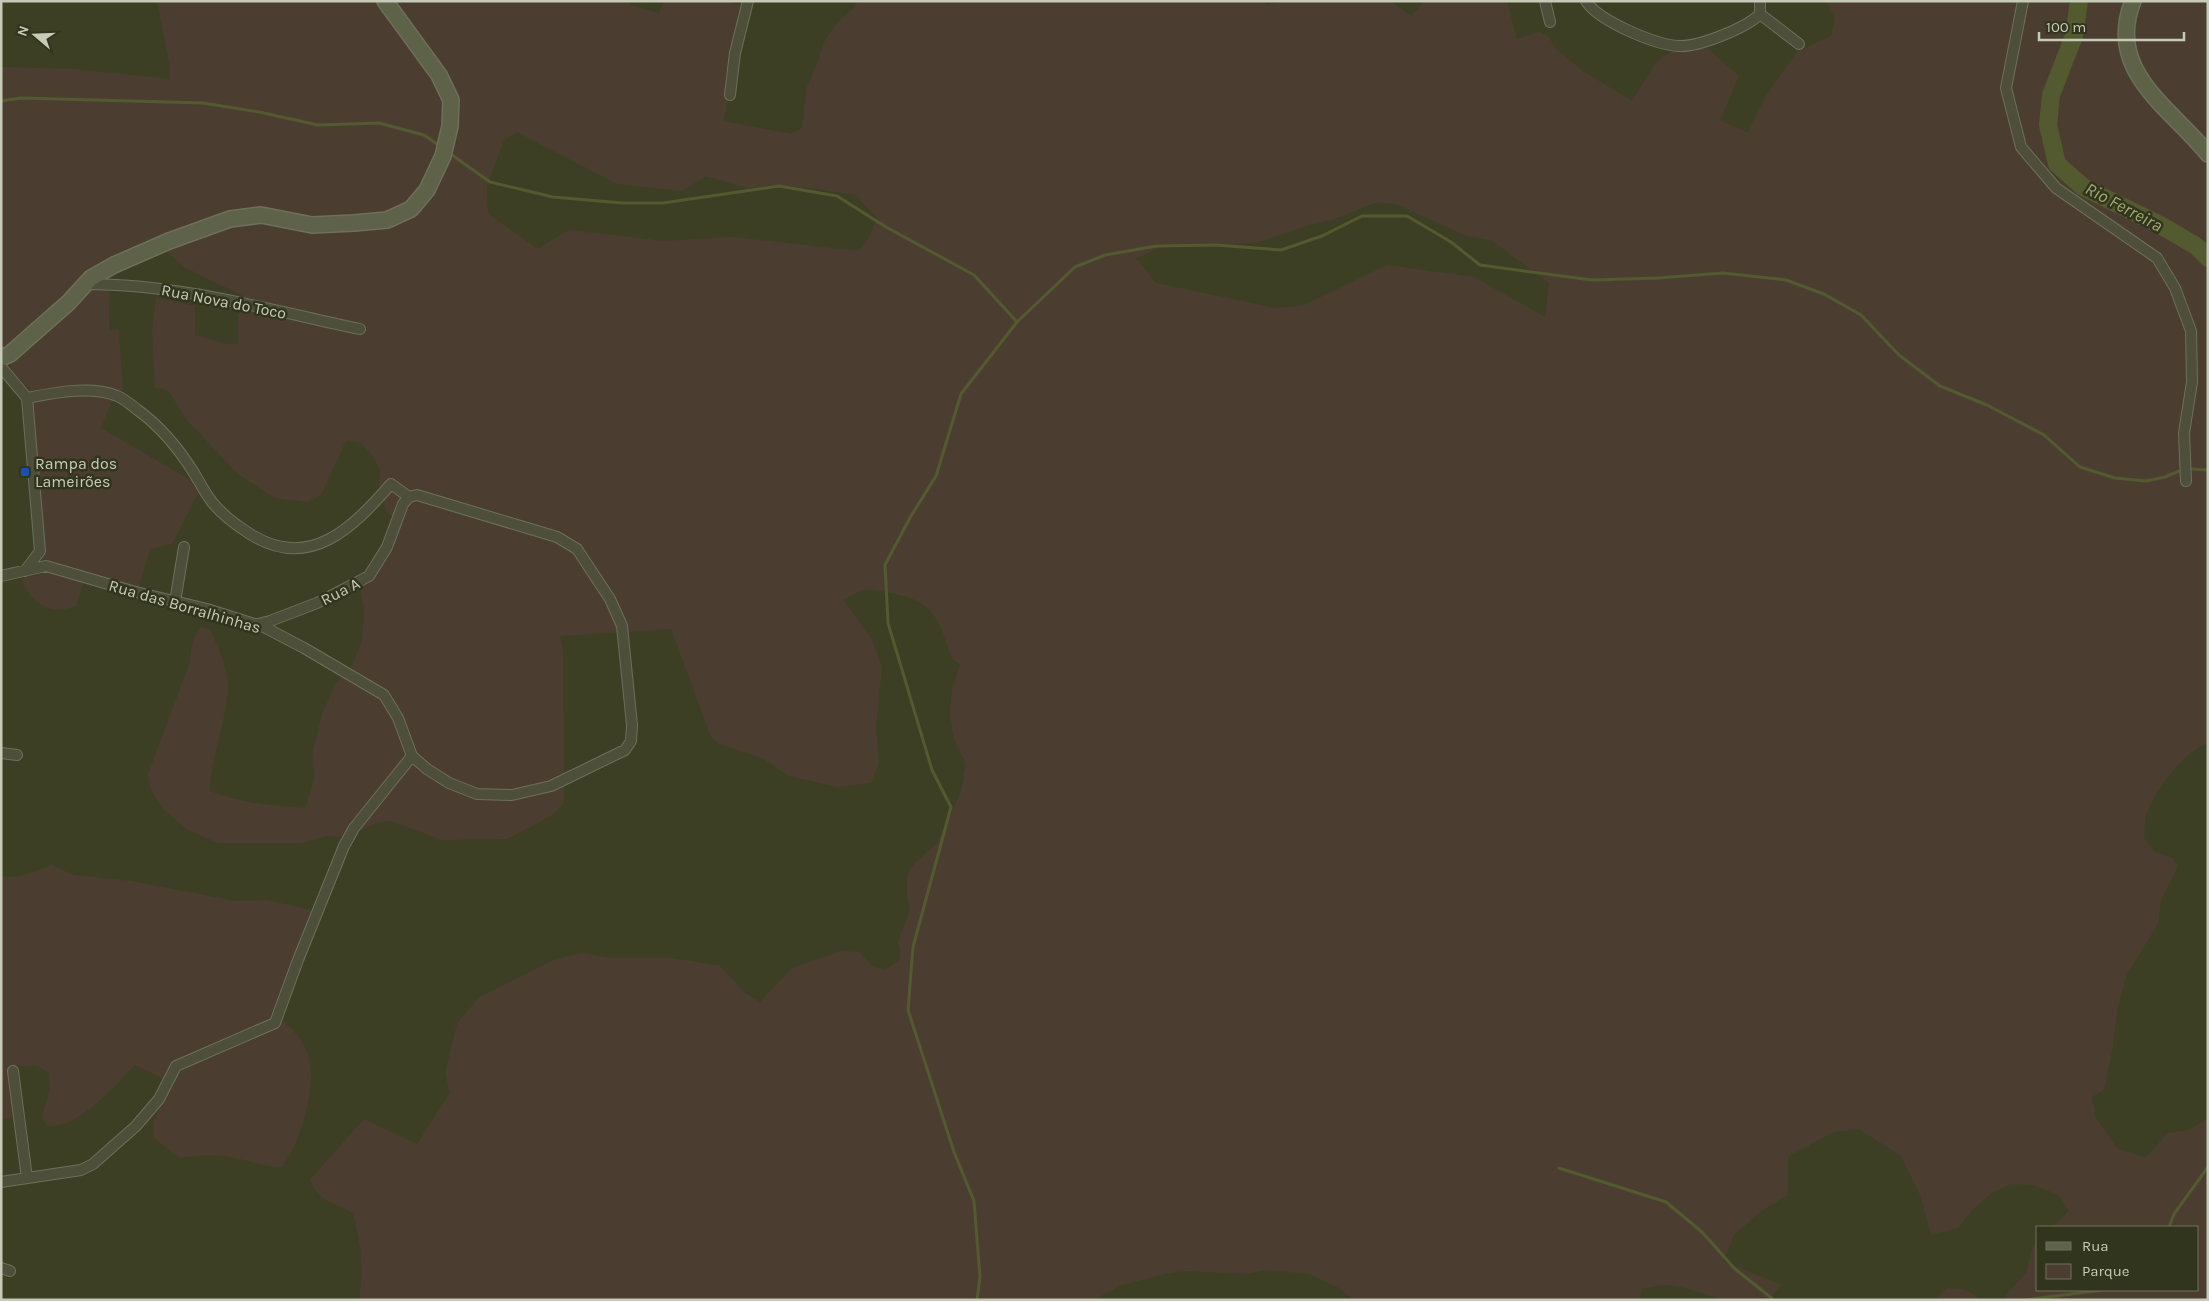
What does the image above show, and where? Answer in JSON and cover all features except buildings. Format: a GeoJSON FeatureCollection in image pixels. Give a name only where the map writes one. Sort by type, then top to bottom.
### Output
{"type":"FeatureCollection","features":[{"type":"Feature","properties":{"kind":"street"},"geometry":{"type":"LineString","coordinates":[[1,358],[10,354],[68,303],[86,284],[114,265],[169,241],[230,219],[262,215],[312,225],[354,224],[387,220],[411,209],[427,190],[443,156],[450,126],[451,100],[439,75],[385,1]]}},
{"type":"Feature","properties":{"kind":"street"},"geometry":{"type":"LineString","coordinates":[[730,95],[735,53],[748,1]]}},
{"type":"Feature","properties":{"kind":"street"},"geometry":{"type":"LineString","coordinates":[[1546,1],[1550,22]]}},
{"type":"Feature","properties":{"kind":"street"},"geometry":{"type":"LineString","coordinates":[[1586,1],[1602,15],[1628,30],[1680,46],[1735,30],[1753,21],[1760,14],[1760,1]]}},
{"type":"Feature","properties":{"kind":"street"},"geometry":{"type":"LineString","coordinates":[[2023,1],[2006,88],[2021,147],[2056,188],[2157,258],[2175,288],[2192,331],[2192,382],[2184,434],[2186,480]]}},
{"type":"Feature","properties":{"kind":"street"},"geometry":{"type":"LineString","coordinates":[[2133,1],[2126,18],[2125,42],[2131,62],[2143,84],[2161,106],[2208,154]]}},
{"type":"Feature","properties":{"kind":"street"},"geometry":{"type":"LineString","coordinates":[[1760,14],[1799,44]]}},
{"type":"Feature","properties":{"kind":"street","name":"Rua Nova do Toco"},"geometry":{"type":"LineString","coordinates":[[86,284],[130,284],[210,297],[360,329]]}},
{"type":"Feature","properties":{"kind":"street"},"geometry":{"type":"LineString","coordinates":[[1,367],[27,398],[40,552],[25,571]]}},
{"type":"Feature","properties":{"kind":"street"},"geometry":{"type":"LineString","coordinates":[[1,1182],[81,1170],[93,1164],[136,1126],[165,1090],[176,1066],[275,1023],[344,846],[354,828],[412,756],[427,769],[449,783],[468,791],[477,794],[512,795],[551,786],[625,750],[631,741],[632,725],[622,626],[610,598],[577,549],[557,537],[417,495],[409,497],[391,484],[348,529],[330,539],[307,548],[283,548],[258,539],[230,521],[212,502],[168,436],[154,422],[117,396],[91,391],[27,398]]}},
{"type":"Feature","properties":{"kind":"street","name":"Rua A"},"geometry":{"type":"LineString","coordinates":[[255,625],[317,603],[369,576],[387,547],[403,504],[409,497]]}},
{"type":"Feature","properties":{"kind":"street"},"geometry":{"type":"LineString","coordinates":[[175,602],[184,547]]}},
{"type":"Feature","properties":{"kind":"street","name":"Rua das Borralhinhas"},"geometry":{"type":"LineString","coordinates":[[1,576],[46,566],[255,625],[304,648],[384,695],[398,718],[412,756]]}},
{"type":"Feature","properties":{"kind":"street"},"geometry":{"type":"LineString","coordinates":[[1,753],[17,754]]}},
{"type":"Feature","properties":{"kind":"street"},"geometry":{"type":"LineString","coordinates":[[13,1071],[27,1178]]}},
{"type":"Feature","properties":{"kind":"green space"},"geometry":{"type":"Polygon","coordinates":[[[157,1],[630,1],[630,5],[659,13],[664,1],[726,1],[745,7],[737,25],[729,52],[732,73],[724,121],[791,134],[802,128],[807,87],[824,42],[837,23],[854,8],[857,1],[1265,1],[1266,5],[1283,1],[1390,1],[1411,16],[1425,1],[1507,1],[1517,39],[1539,32],[1548,36],[1557,50],[1583,71],[1632,101],[1657,61],[1671,52],[1706,47],[1739,76],[1720,120],[1748,133],[1764,99],[1797,52],[1831,36],[1835,20],[1827,1],[2208,1],[2208,744],[2199,747],[2190,754],[2171,773],[2149,806],[2146,815],[2144,838],[2155,852],[2172,858],[2178,866],[2161,901],[2158,924],[2127,974],[2117,1010],[2113,1047],[2104,1090],[2092,1097],[2096,1118],[2117,1148],[2145,1158],[2168,1133],[2190,1130],[2208,1118],[2208,1300],[2007,1300],[2005,1296],[2026,1273],[2033,1246],[2036,1243],[2036,1291],[2199,1291],[2199,1226],[2053,1226],[2069,1211],[2059,1195],[2033,1185],[2011,1184],[1992,1193],[1972,1210],[1958,1228],[1931,1235],[1921,1197],[1901,1156],[1859,1129],[1833,1132],[1788,1157],[1788,1195],[1760,1212],[1734,1235],[1723,1261],[1782,1285],[1767,1300],[1721,1299],[1682,1287],[1664,1285],[1642,1289],[1639,1300],[1354,1300],[1339,1288],[1309,1274],[1266,1270],[1246,1274],[1185,1271],[1165,1274],[1122,1285],[1094,1300],[359,1300],[361,1256],[353,1213],[328,1201],[318,1193],[310,1180],[364,1119],[417,1144],[450,1093],[445,1073],[457,1024],[479,997],[554,960],[581,953],[610,958],[673,958],[720,966],[746,994],[760,1002],[792,968],[841,951],[859,952],[872,966],[885,970],[901,959],[898,942],[910,911],[907,894],[907,875],[914,864],[938,842],[962,789],[966,764],[954,739],[950,714],[952,691],[960,664],[953,660],[934,614],[918,601],[882,591],[870,590],[861,591],[843,600],[872,640],[882,666],[876,728],[879,763],[871,783],[838,787],[789,776],[762,758],[719,744],[711,737],[671,629],[560,636],[563,651],[564,803],[551,816],[507,839],[442,840],[391,821],[376,823],[349,837],[326,836],[302,843],[218,843],[186,829],[163,809],[151,790],[148,774],[189,665],[193,640],[201,627],[210,629],[224,665],[228,689],[224,717],[213,763],[210,791],[257,803],[305,808],[315,777],[312,756],[322,714],[336,683],[351,668],[362,641],[364,610],[360,585],[368,580],[380,567],[400,526],[387,511],[379,488],[380,469],[372,455],[361,443],[346,441],[321,495],[308,502],[275,498],[238,474],[186,419],[169,391],[155,387],[152,333],[156,298],[195,306],[195,335],[226,344],[238,344],[238,313],[243,296],[184,267],[166,251],[165,239],[110,262],[109,330],[119,330],[123,390],[111,403],[101,428],[190,480],[198,493],[172,544],[150,549],[138,590],[85,576],[76,606],[58,610],[43,606],[25,588],[22,579],[43,574],[30,389],[14,374],[2,349],[1,67],[74,69],[170,79],[169,62],[157,1]],[[517,132],[504,140],[487,186],[488,214],[538,249],[569,230],[664,241],[733,237],[859,251],[868,240],[877,218],[856,195],[804,187],[775,185],[748,188],[706,176],[682,191],[617,184],[517,132]],[[1377,202],[1332,220],[1309,225],[1257,243],[1166,245],[1136,258],[1156,283],[1275,308],[1302,306],[1387,265],[1474,277],[1545,317],[1549,283],[1491,240],[1466,236],[1399,205],[1377,202]]]}},
{"type":"Feature","properties":{"kind":"green space"},"geometry":{"type":"Polygon","coordinates":[[[51,865],[74,875],[131,881],[235,901],[267,900],[316,911],[299,940],[298,957],[281,1020],[296,1034],[305,1047],[310,1065],[311,1079],[301,1128],[296,1143],[282,1167],[267,1166],[219,1155],[179,1158],[153,1137],[154,1122],[168,1086],[164,1079],[135,1065],[107,1094],[84,1113],[60,1125],[48,1126],[42,1118],[50,1089],[48,1072],[37,1066],[18,1066],[9,1085],[12,1117],[1,1120],[1,876],[21,876],[51,865]]]}},
{"type":"Feature","properties":{"kind":"green space"},"geometry":{"type":"Polygon","coordinates":[[[1947,1288],[1965,1290],[1983,1300],[1935,1300],[1947,1288]]]}},
{"type":"Feature","properties":{"kind":"waterway","name":"Rio Ferreira"},"geometry":{"type":"LineString","coordinates":[[2079,1],[2074,36],[2051,95],[2048,125],[2057,164],[2083,187],[2162,226],[2196,246],[2208,258]]}},
{"type":"Feature","properties":{"kind":"waterway"},"geometry":{"type":"LineString","coordinates":[[1,101],[21,98],[203,103],[259,112],[318,125],[379,123],[424,135],[437,144]]}},
{"type":"Feature","properties":{"kind":"waterway"},"geometry":{"type":"LineString","coordinates":[[452,155],[490,182],[553,197],[622,203],[663,203],[779,186],[837,196],[886,227],[974,275],[1017,322],[1075,267],[1105,255],[1157,246],[1216,245],[1281,250],[1322,236],[1362,216],[1407,216],[1451,242],[1480,265],[1592,280],[1658,278],[1723,273],[1786,280],[1824,294],[1861,315],[1899,355],[1940,386],[1987,405],[2044,435],[2080,467],[2115,478],[2146,481],[2165,477],[2179,471]]}},
{"type":"Feature","properties":{"kind":"waterway"},"geometry":{"type":"LineString","coordinates":[[977,1300],[980,1277],[974,1201],[954,1152],[908,1010],[913,947],[951,807],[932,770],[888,623],[885,565],[911,516],[936,476],[961,394],[1017,322]]}},
{"type":"Feature","properties":{"kind":"waterway"},"geometry":{"type":"LineString","coordinates":[[2191,469],[2208,470]]}},
{"type":"Feature","properties":{"kind":"waterway"},"geometry":{"type":"LineString","coordinates":[[2169,1226],[2174,1214],[2208,1167]]}},
{"type":"Feature","properties":{"kind":"waterway"},"geometry":{"type":"LineString","coordinates":[[1559,1168],[1666,1202],[1702,1232],[1735,1269],[1774,1300]]}},
{"type":"Feature","properties":{"kind":"waterway"},"geometry":{"type":"LineString","coordinates":[[2025,1300],[2095,1291]]}},
{"type":"Feature","properties":{"kind":"place","name":"Rampa dos Lameirões"},"geometry":{"type":"Point","coordinates":[25,472]}}]}
